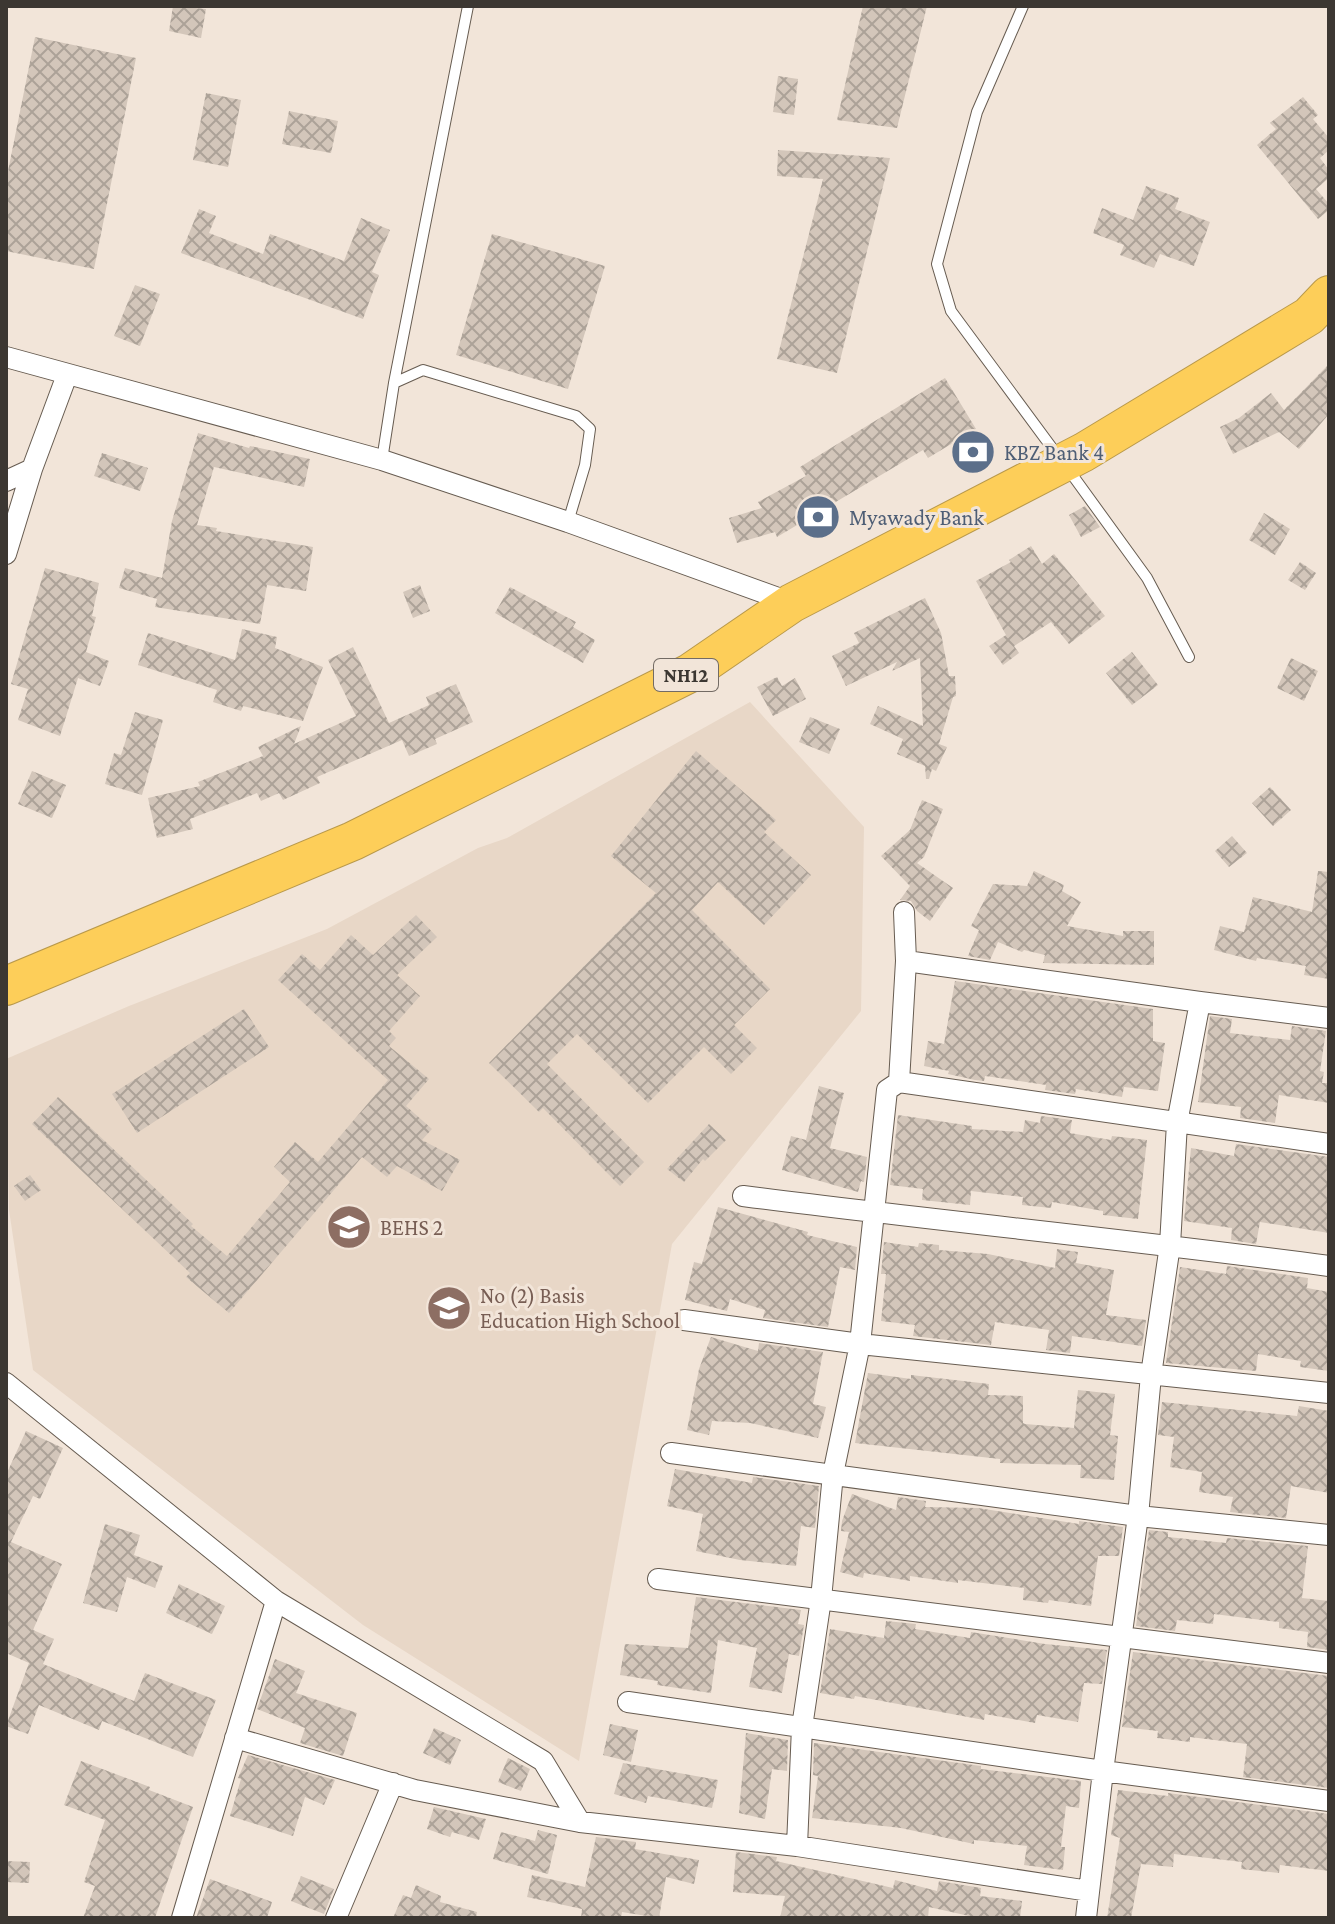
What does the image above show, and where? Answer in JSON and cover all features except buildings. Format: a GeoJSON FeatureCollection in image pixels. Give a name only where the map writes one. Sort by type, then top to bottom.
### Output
{"type":"FeatureCollection","features":[{"type":"Feature","properties":{"kind":"highway","name":"NH12"},"geometry":{"type":"LineString","coordinates":[[6,986],[353,841],[690,673],[792,603],[1063,463],[1309,316],[1329,295]]}},
{"type":"Feature","properties":{"kind":"street"},"geometry":{"type":"LineString","coordinates":[[6,357],[382,460],[568,522],[792,603]]}},
{"type":"Feature","properties":{"kind":"street"},"geometry":{"type":"LineString","coordinates":[[6,554],[32,469],[67,375]]}},
{"type":"Feature","properties":{"kind":"street"},"geometry":{"type":"LineString","coordinates":[[6,481],[32,469]]}},
{"type":"Feature","properties":{"kind":"street"},"geometry":{"type":"LineString","coordinates":[[899,1082],[906,961],[904,912]]}},
{"type":"Feature","properties":{"kind":"street"},"geometry":{"type":"LineString","coordinates":[[906,961],[1329,1018]]}},
{"type":"Feature","properties":{"kind":"street"},"geometry":{"type":"LineString","coordinates":[[1086,1918],[1138,1516],[1151,1375],[1170,1245],[1177,1123],[1200,1002]]}},
{"type":"Feature","properties":{"kind":"street"},"geometry":{"type":"LineString","coordinates":[[797,1846],[802,1727],[821,1599],[833,1474],[860,1344],[887,1090],[899,1082],[1329,1144]]}},
{"type":"Feature","properties":{"kind":"street"},"geometry":{"type":"LineString","coordinates":[[743,1196],[1329,1266]]}},
{"type":"Feature","properties":{"kind":"street"},"geometry":{"type":"LineString","coordinates":[[684,1320],[860,1344],[1329,1393]]}},
{"type":"Feature","properties":{"kind":"street"},"geometry":{"type":"LineString","coordinates":[[6,1383],[276,1601],[543,1761],[580,1822]]}},
{"type":"Feature","properties":{"kind":"street"},"geometry":{"type":"LineString","coordinates":[[671,1453],[1138,1516],[1329,1535]]}},
{"type":"Feature","properties":{"kind":"street"},"geometry":{"type":"LineString","coordinates":[[658,1579],[1329,1663]]}},
{"type":"Feature","properties":{"kind":"street"},"geometry":{"type":"LineString","coordinates":[[182,1918],[276,1601]]}},
{"type":"Feature","properties":{"kind":"street"},"geometry":{"type":"LineString","coordinates":[[628,1702],[1329,1801]]}},
{"type":"Feature","properties":{"kind":"street"},"geometry":{"type":"LineString","coordinates":[[235,1738],[393,1783],[580,1822],[797,1846],[1089,1891]]}},
{"type":"Feature","properties":{"kind":"street"},"geometry":{"type":"LineString","coordinates":[[336,1918],[393,1783]]}},
{"type":"Feature","properties":{"kind":"lane"},"geometry":{"type":"LineString","coordinates":[[382,460],[394,383],[468,6]]}},
{"type":"Feature","properties":{"kind":"lane"},"geometry":{"type":"LineString","coordinates":[[1023,6],[977,112],[937,264],[951,311],[1147,578],[1189,657]]}},
{"type":"Feature","properties":{"kind":"lane"},"geometry":{"type":"LineString","coordinates":[[394,383],[423,370],[576,416],[590,429],[585,465],[568,522]]}},
{"type":"Feature","properties":{"kind":"shaded area","name":"BEHS 2"},"geometry":{"type":"Polygon","coordinates":[[[750,702],[864,827],[861,1011],[672,1244],[579,1761],[363,1625],[33,1370],[9,1210],[6,1059],[129,1006],[327,929],[478,848],[507,838],[750,702]]]}},
{"type":"Feature","properties":{"kind":"place","name":"KBZ Bank 4"},"geometry":{"type":"Point","coordinates":[973,452]}},
{"type":"Feature","properties":{"kind":"place","name":"Myawady Bank"},"geometry":{"type":"Point","coordinates":[818,517]}},
{"type":"Feature","properties":{"kind":"place","name":"BEHS 2"},"geometry":{"type":"Point","coordinates":[349,1227]}},
{"type":"Feature","properties":{"kind":"place","name":"No (2) Basis Education High School"},"geometry":{"type":"Point","coordinates":[449,1308]}}]}
